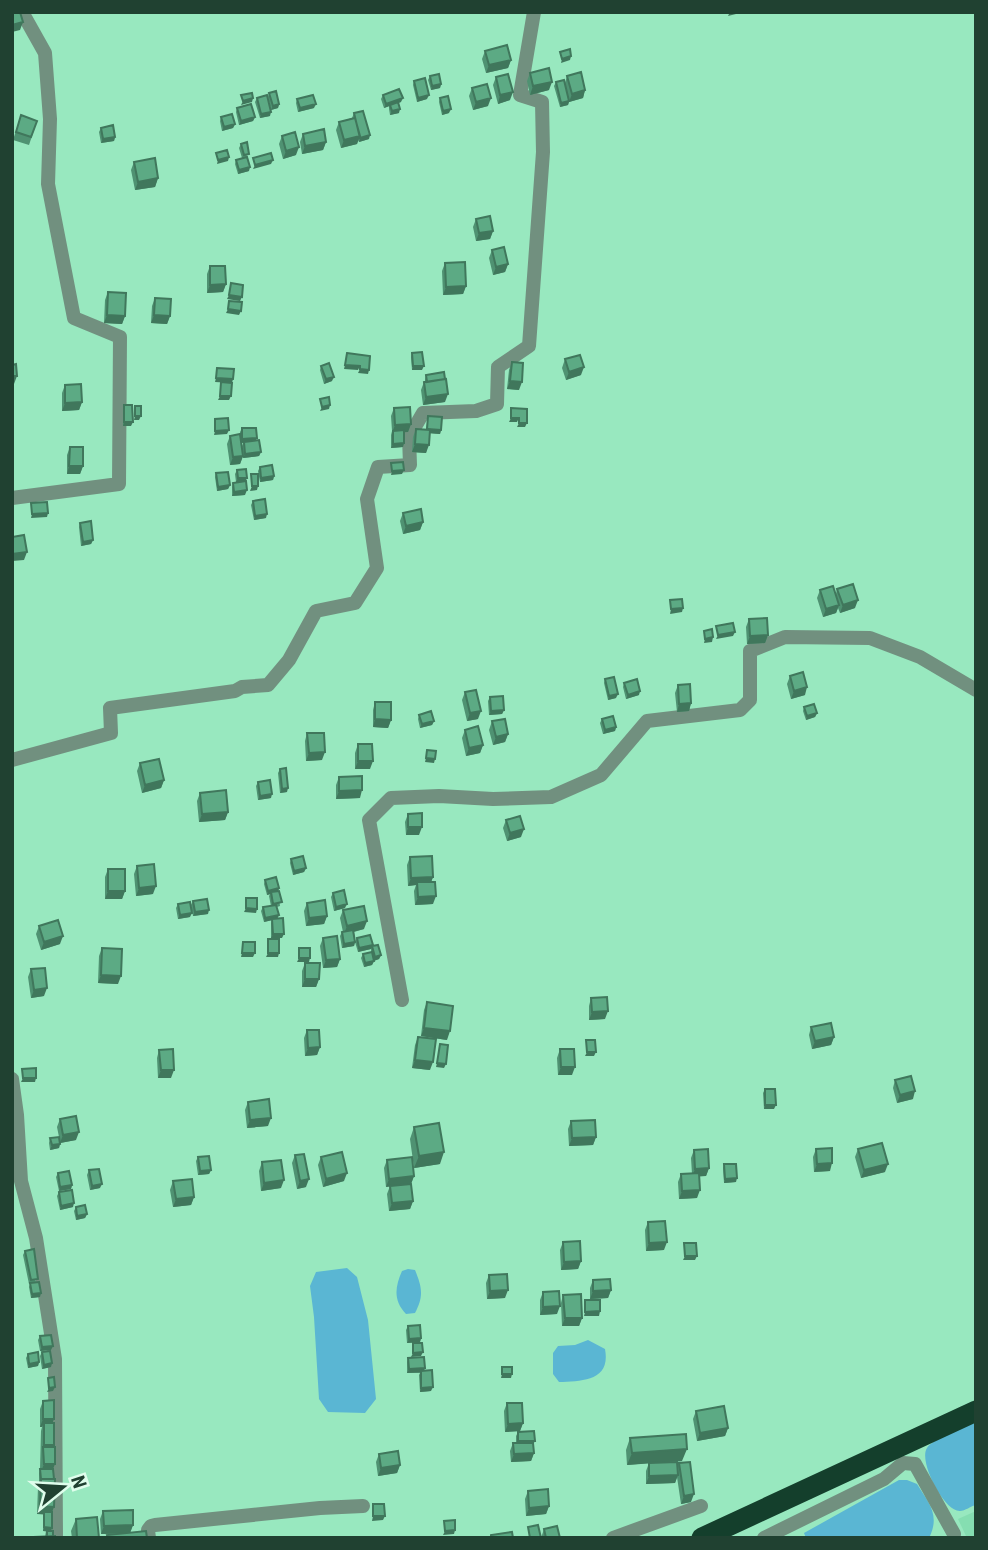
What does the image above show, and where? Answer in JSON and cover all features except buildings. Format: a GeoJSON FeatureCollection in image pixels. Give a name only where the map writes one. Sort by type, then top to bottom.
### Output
{"type":"FeatureCollection","features":[{"type":"Feature","properties":{"kind":"highway"},"geometry":{"type":"LineString","coordinates":[[702,1538],[976,1411]]}},
{"type":"Feature","properties":{"kind":"street"},"geometry":{"type":"LineString","coordinates":[[12,498],[119,484],[120,337],[74,318],[48,184],[50,119],[45,53],[22,12]]}},
{"type":"Feature","properties":{"kind":"street"},"geometry":{"type":"LineString","coordinates":[[12,760],[111,733],[110,708],[268,685],[289,660],[316,611],[355,603],[377,568],[367,499],[378,467],[410,465],[409,437],[423,413],[476,411],[497,404],[498,367],[529,346],[542,152],[542,102],[520,95],[534,12]]}},
{"type":"Feature","properties":{"kind":"street"},"geometry":{"type":"LineString","coordinates":[[402,1000],[369,820],[391,798],[551,797],[601,775],[647,721],[740,710],[750,699],[750,651],[785,638],[870,638],[920,657],[976,690]]}},
{"type":"Feature","properties":{"kind":"street"},"geometry":{"type":"LineString","coordinates":[[12,1079],[18,1115],[21,1181],[36,1238],[55,1359],[56,1538]]}},
{"type":"Feature","properties":{"kind":"street"},"geometry":{"type":"LineString","coordinates":[[764,1538],[884,1479],[903,1463],[915,1464],[954,1534]]}},
{"type":"Feature","properties":{"kind":"street"},"geometry":{"type":"LineString","coordinates":[[149,1538],[148,1530],[155,1525],[363,1506]]}},
{"type":"Feature","properties":{"kind":"street"},"geometry":{"type":"LineString","coordinates":[[612,1538],[701,1506]]}},
{"type":"Feature","properties":{"kind":"shaded area"},"geometry":{"type":"Polygon","coordinates":[[[976,1511],[976,1538],[967,1538],[958,1519],[976,1511]]]}},
{"type":"Feature","properties":{"kind":"water"},"geometry":{"type":"Polygon","coordinates":[[[347,1268],[357,1277],[368,1320],[376,1399],[365,1413],[328,1412],[319,1399],[310,1286],[316,1272],[347,1268]]]}},
{"type":"Feature","properties":{"kind":"water"},"geometry":{"type":"Polygon","coordinates":[[[415,1270],[421,1296],[415,1313],[406,1314],[396,1293],[402,1271],[415,1270]]]}},
{"type":"Feature","properties":{"kind":"water"},"geometry":{"type":"Polygon","coordinates":[[[588,1340],[605,1349],[604,1368],[585,1380],[559,1382],[553,1374],[553,1353],[558,1346],[575,1345],[588,1340]]]}},
{"type":"Feature","properties":{"kind":"water"},"geometry":{"type":"Polygon","coordinates":[[[976,1422],[976,1505],[960,1511],[954,1509],[940,1495],[929,1474],[925,1454],[935,1441],[976,1422]]]}},
{"type":"Feature","properties":{"kind":"water"},"geometry":{"type":"Polygon","coordinates":[[[899,1480],[917,1484],[929,1503],[934,1521],[930,1536],[806,1538],[804,1533],[899,1480]]]}}]}
